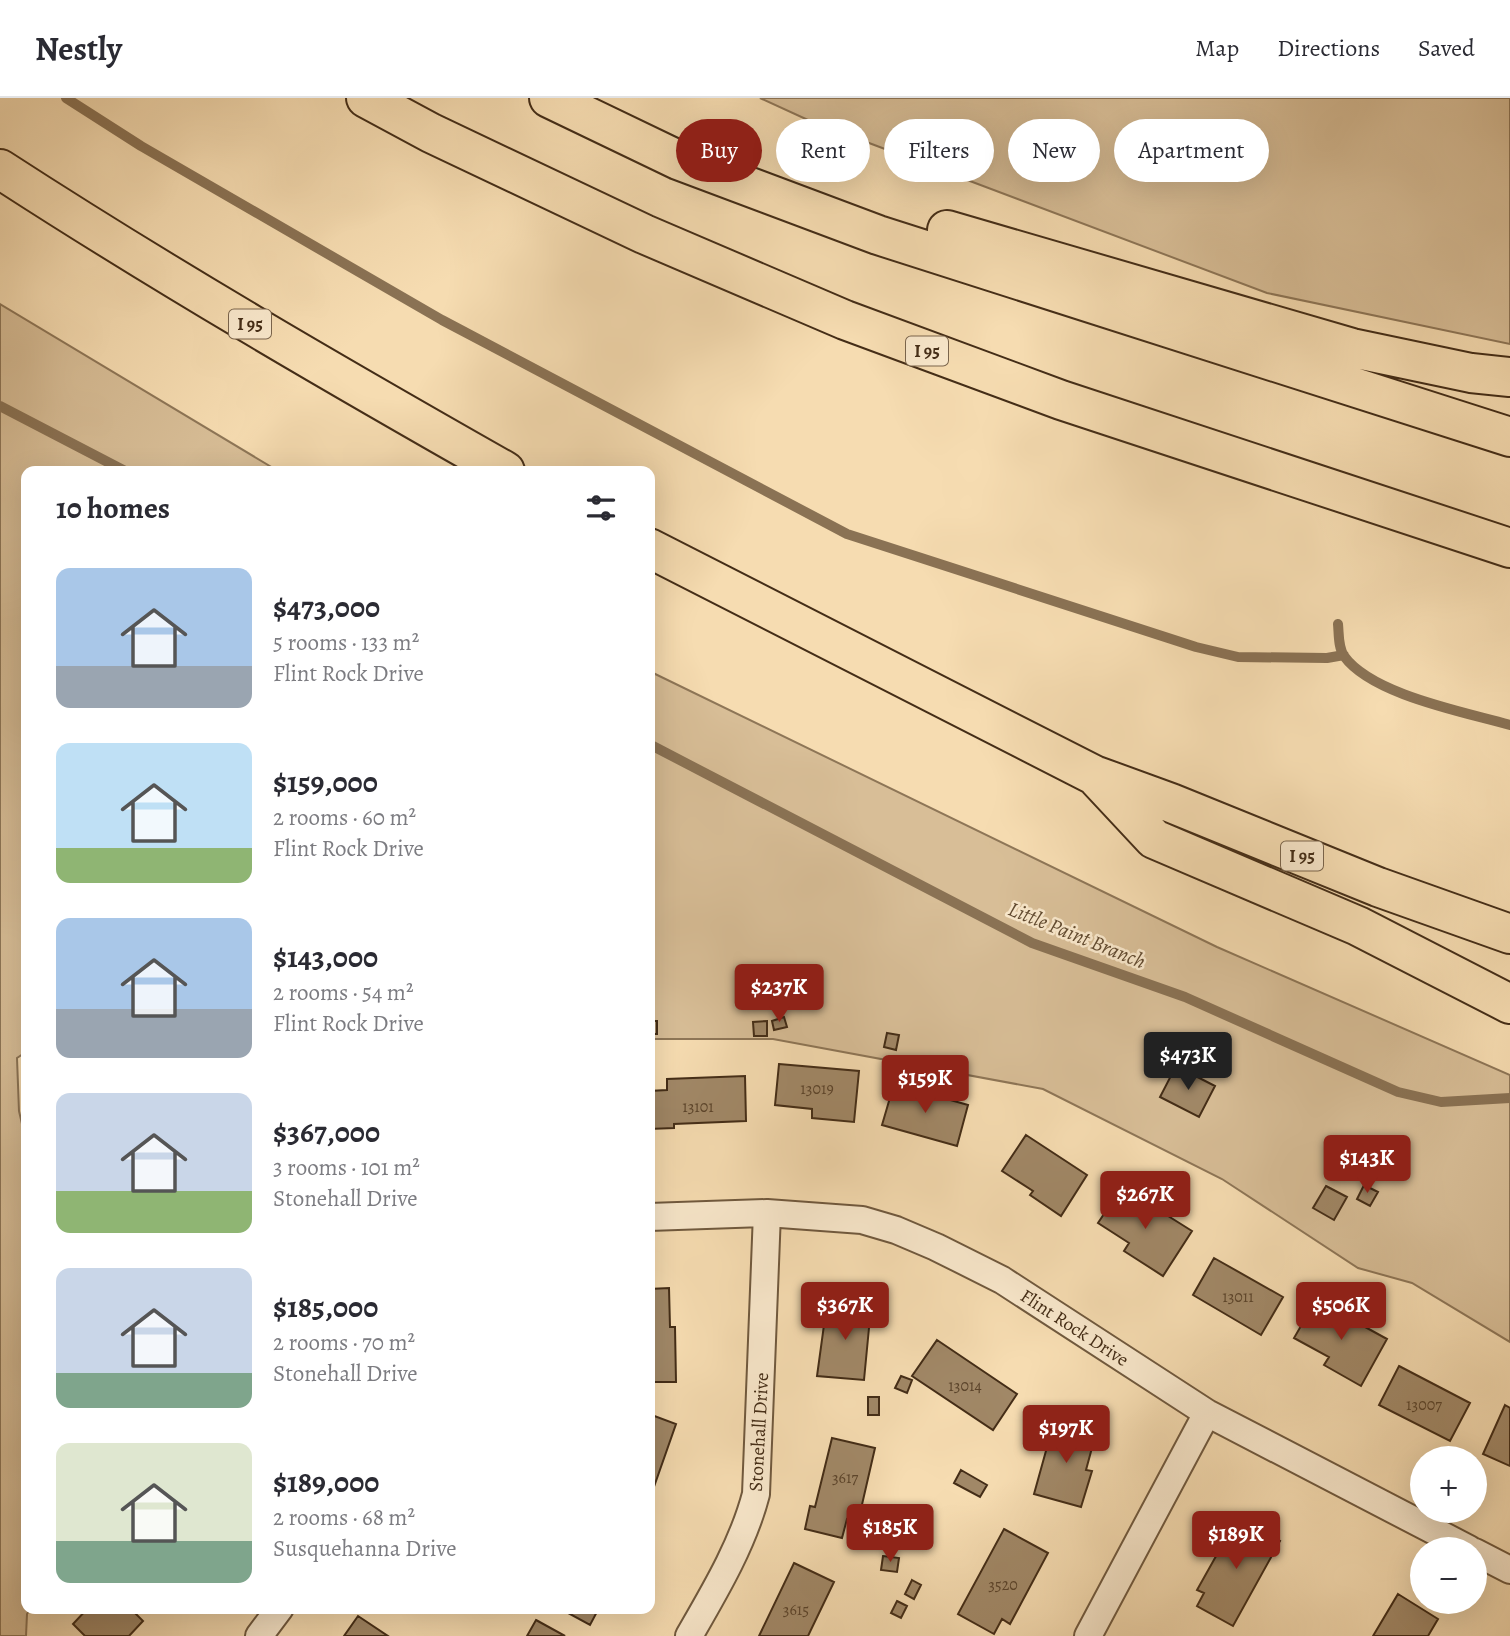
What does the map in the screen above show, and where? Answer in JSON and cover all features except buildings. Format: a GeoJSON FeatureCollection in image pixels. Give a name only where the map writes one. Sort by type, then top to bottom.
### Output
{"type":"FeatureCollection","features":[{"type":"Feature","properties":{"kind":"highway","name":"I 95"},"geometry":{"type":"LineString","coordinates":[[366,98],[431,133],[645,234],[845,320],[1061,400],[1510,548]]}},
{"type":"Feature","properties":{"kind":"highway"},"geometry":{"type":"LineString","coordinates":[[549,98],[678,160],[878,234],[1510,437]]}},
{"type":"Feature","properties":{"kind":"highway"},"geometry":{"type":"LineString","coordinates":[[567,98],[686,145],[886,212],[1352,348],[1471,373],[1510,377]]}},
{"type":"Feature","properties":{"kind":"highway","name":"I 95"},"geometry":{"type":"LineString","coordinates":[[0,169],[118,245],[303,356],[496,466]]}},
{"type":"Feature","properties":{"kind":"highway","name":"I 95"},"geometry":{"type":"LineString","coordinates":[[655,551],[1094,775],[1171,803],[1378,887],[1510,934]]}},
{"type":"Feature","properties":{"kind":"highway"},"geometry":{"type":"LineString","coordinates":[[1094,775],[1154,839],[1358,926],[1510,1004]]}},
{"type":"Feature","properties":{"kind":"street","name":"Flint Rock Drive"},"geometry":{"type":"LineString","coordinates":[[655,1217],[767,1213],[862,1220],[936,1247],[1002,1280],[1208,1413],[1446,1537]]}},
{"type":"Feature","properties":{"kind":"street","name":"Stonehall Drive"},"geometry":{"type":"LineString","coordinates":[[689,1636],[739,1544],[749,1522],[756,1494],[767,1213]]}},
{"type":"Feature","properties":{"kind":"street"},"geometry":{"type":"LineString","coordinates":[[1088,1636],[1208,1413]]}},
{"type":"Feature","properties":{"kind":"street"},"geometry":{"type":"LineString","coordinates":[[1487,1558],[1510,1570]]}},
{"type":"Feature","properties":{"kind":"street"},"geometry":{"type":"LineString","coordinates":[[259,1636],[276,1614]]}},
{"type":"Feature","properties":{"kind":"shaded area"},"geometry":{"type":"Polygon","coordinates":[[[760,98],[1510,98],[1510,344],[1267,293],[972,182],[994,182],[994,119],[884,119],[884,149],[870,143],[870,119],[806,119],[760,98]]]}},
{"type":"Feature","properties":{"kind":"shaded area"},"geometry":{"type":"Polygon","coordinates":[[[0,304],[270,466],[21,466],[21,1055],[17,1058],[21,1120],[21,1614],[27,1614],[26,1636],[0,1636],[0,304]]]}},
{"type":"Feature","properties":{"kind":"shaded area"},"geometry":{"type":"Polygon","coordinates":[[[655,674],[1217,947],[1510,1075],[1510,1342],[1412,1283],[1358,1268],[1222,1179],[1043,1089],[773,1039],[655,1039],[655,674]]]}},
{"type":"Feature","properties":{"kind":"waterway"},"geometry":{"type":"LineString","coordinates":[[66,98],[141,146],[442,320],[847,534],[1196,647],[1238,657],[1327,658],[1344,655]]}},
{"type":"Feature","properties":{"kind":"waterway","name":"Little Paint Branch"},"geometry":{"type":"LineString","coordinates":[[0,406],[115,466]]}},
{"type":"Feature","properties":{"kind":"waterway"},"geometry":{"type":"LineString","coordinates":[[1338,624],[1344,656],[1357,670],[1375,681],[1397,692],[1445,708],[1510,725]]}},
{"type":"Feature","properties":{"kind":"waterway","name":"Little Paint Branch"},"geometry":{"type":"LineString","coordinates":[[655,747],[1032,943],[1185,997],[1398,1092],[1441,1102],[1510,1098]]}}]}
